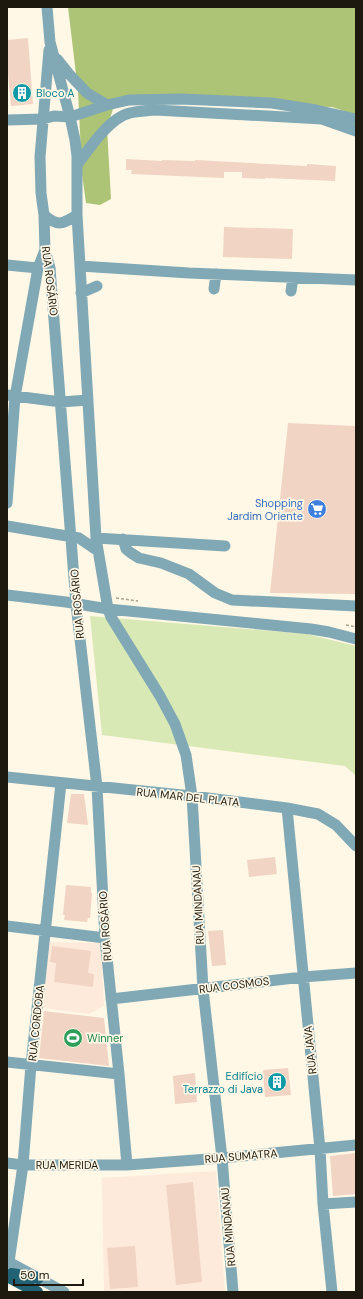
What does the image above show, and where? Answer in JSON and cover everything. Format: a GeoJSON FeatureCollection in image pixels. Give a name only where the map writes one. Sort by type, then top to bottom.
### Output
{"type":"FeatureCollection","features":[{"type":"Feature","properties":{"kind":"main road"},"geometry":{"type":"LineString","coordinates":[[8,1268],[38,1278]]}},
{"type":"Feature","properties":{"kind":"main road"},"geometry":{"type":"LineString","coordinates":[[8,1268],[37,1292]]}},
{"type":"Feature","properties":{"kind":"street","name":"RUA ROSÁRIO"},"geometry":{"type":"LineString","coordinates":[[47,7],[50,42],[75,140],[77,165],[77,215],[88,400]]}},
{"type":"Feature","properties":{"kind":"street","name":"RUA ROSÁRIO"},"geometry":{"type":"LineString","coordinates":[[50,42],[40,164],[41,193],[44,215],[45,250],[50,268],[76,604],[97,787],[105,938],[120,1074],[127,1165]]}},
{"type":"Feature","properties":{"kind":"street"},"geometry":{"type":"LineString","coordinates":[[53,54],[87,93],[107,105]]}},
{"type":"Feature","properties":{"kind":"street"},"geometry":{"type":"LineString","coordinates":[[7,120],[43,119],[54,116],[70,117],[107,105],[129,100],[181,99],[272,103],[356,119]]}},
{"type":"Feature","properties":{"kind":"street"},"geometry":{"type":"LineString","coordinates":[[77,165],[98,136],[113,122],[128,113],[155,110],[322,120],[356,131]]}},
{"type":"Feature","properties":{"kind":"street"},"geometry":{"type":"LineString","coordinates":[[44,215],[52,222],[62,224],[77,215]]}},
{"type":"Feature","properties":{"kind":"street"},"geometry":{"type":"LineString","coordinates":[[7,503],[11,396],[38,268],[45,250]]}},
{"type":"Feature","properties":{"kind":"street"},"geometry":{"type":"LineString","coordinates":[[7,265],[38,268]]}},
{"type":"Feature","properties":{"kind":"street"},"geometry":{"type":"LineString","coordinates":[[80,266],[356,280]]}},
{"type":"Feature","properties":{"kind":"street"},"geometry":{"type":"LineString","coordinates":[[214,289],[216,274]]}},
{"type":"Feature","properties":{"kind":"street"},"geometry":{"type":"LineString","coordinates":[[291,291],[293,278]]}},
{"type":"Feature","properties":{"kind":"street"},"geometry":{"type":"LineString","coordinates":[[81,293],[96,286]]}},
{"type":"Feature","properties":{"kind":"street"},"geometry":{"type":"LineString","coordinates":[[11,396],[61,402],[88,400]]}},
{"type":"Feature","properties":{"kind":"street","name":"RUA MINDANAU"},"geometry":{"type":"LineString","coordinates":[[88,400],[96,538],[108,609],[111,617],[160,696],[175,724],[186,755],[192,796],[203,989],[222,1158],[233,1292]]}},
{"type":"Feature","properties":{"kind":"street"},"geometry":{"type":"LineString","coordinates":[[7,526],[71,536],[83,540],[98,551]]}},
{"type":"Feature","properties":{"kind":"street"},"geometry":{"type":"LineString","coordinates":[[96,538],[225,546]]}},
{"type":"Feature","properties":{"kind":"street"},"geometry":{"type":"LineString","coordinates":[[123,539],[126,549],[139,558],[161,563],[189,574],[215,593],[232,600],[356,606]]}},
{"type":"Feature","properties":{"kind":"street"},"geometry":{"type":"LineString","coordinates":[[7,595],[108,609],[312,629],[356,639]]}},
{"type":"Feature","properties":{"kind":"street","name":"RUA MAR DEL PLATA"},"geometry":{"type":"LineString","coordinates":[[7,777],[192,796],[287,808],[318,814],[336,825],[356,846]]}},
{"type":"Feature","properties":{"kind":"street","name":"RUA CORDOBA"},"geometry":{"type":"LineString","coordinates":[[8,1268],[23,1165],[31,1065],[61,783]]}},
{"type":"Feature","properties":{"kind":"street","name":"RUA JAVA"},"geometry":{"type":"LineString","coordinates":[[287,808],[320,1149],[323,1204],[332,1292]]}},
{"type":"Feature","properties":{"kind":"street"},"geometry":{"type":"LineString","coordinates":[[7,926],[105,938]]}},
{"type":"Feature","properties":{"kind":"street","name":"RUA COSMOS"},"geometry":{"type":"LineString","coordinates":[[111,999],[303,977],[356,973]]}},
{"type":"Feature","properties":{"kind":"street"},"geometry":{"type":"LineString","coordinates":[[7,1062],[120,1074]]}},
{"type":"Feature","properties":{"kind":"street","name":"RUA SUMATRA"},"geometry":{"type":"LineString","coordinates":[[127,1165],[222,1158],[356,1145]]}},
{"type":"Feature","properties":{"kind":"street","name":"RUA MERIDA"},"geometry":{"type":"LineString","coordinates":[[7,1163],[23,1165],[127,1165]]}},
{"type":"Feature","properties":{"kind":"street"},"geometry":{"type":"LineString","coordinates":[[323,1204],[356,1202]]}},
{"type":"Feature","properties":{"kind":"street"},"geometry":{"type":"LineString","coordinates":[[38,1278],[64,1292]]}},
{"type":"Feature","properties":{"kind":"shaded area"},"geometry":{"type":"Polygon","coordinates":[[[48,942],[101,943],[104,1006],[89,1014],[42,1008],[48,942]]]}},
{"type":"Feature","properties":{"kind":"shaded area"},"geometry":{"type":"Polygon","coordinates":[[[216,1171],[225,1292],[104,1292],[102,1178],[216,1171]]]}},
{"type":"Feature","properties":{"kind":"green space"},"geometry":{"type":"Polygon","coordinates":[[[68,7],[356,7],[356,133],[344,111],[332,107],[203,103],[126,104],[113,109],[107,128],[111,199],[100,205],[86,203],[82,174],[78,91],[68,7]]]}},
{"type":"Feature","properties":{"kind":"green space"},"geometry":{"type":"Polygon","coordinates":[[[90,616],[307,634],[356,646],[356,776],[345,766],[102,735],[90,616]]]}},
{"type":"Feature","properties":{"kind":"building"},"geometry":{"type":"Polygon","coordinates":[[[28,38],[33,104],[11,106],[7,64],[7,40],[28,38]]]}},
{"type":"Feature","properties":{"kind":"building"},"geometry":{"type":"Polygon","coordinates":[[[126,159],[162,161],[195,160],[307,166],[307,164],[336,166],[335,181],[242,178],[242,172],[224,172],[224,178],[131,174],[132,170],[126,170],[126,159]]]}},
{"type":"Feature","properties":{"kind":"building"},"geometry":{"type":"Polygon","coordinates":[[[224,227],[293,229],[292,259],[223,257],[224,227]]]}},
{"type":"Feature","properties":{"kind":"building","name":"Shopping Jardim Oriente"},"geometry":{"type":"Polygon","coordinates":[[[288,423],[356,426],[356,594],[270,593],[288,423]]]}},
{"type":"Feature","properties":{"kind":"building"},"geometry":{"type":"Polygon","coordinates":[[[71,794],[84,794],[88,825],[67,823],[71,794]]]}},
{"type":"Feature","properties":{"kind":"building"},"geometry":{"type":"Polygon","coordinates":[[[275,857],[277,874],[249,877],[247,860],[275,857]]]}},
{"type":"Feature","properties":{"kind":"building"},"geometry":{"type":"Polygon","coordinates":[[[66,885],[91,887],[90,918],[88,918],[87,922],[64,920],[65,915],[63,915],[66,885]]]}},
{"type":"Feature","properties":{"kind":"building"},"geometry":{"type":"Polygon","coordinates":[[[223,930],[226,965],[212,966],[208,931],[223,930]]]}},
{"type":"Feature","properties":{"kind":"building"},"geometry":{"type":"Polygon","coordinates":[[[52,946],[91,951],[88,973],[94,974],[93,987],[54,982],[56,963],[50,962],[52,946]]]}},
{"type":"Feature","properties":{"kind":"building","name":"Winner"},"geometry":{"type":"Polygon","coordinates":[[[44,1011],[104,1018],[109,1066],[39,1058],[44,1011]]]}},
{"type":"Feature","properties":{"kind":"building","name":"Edifício Terrazzo di Java"},"geometry":{"type":"Polygon","coordinates":[[[288,1068],[291,1095],[265,1097],[263,1070],[288,1068]]]}},
{"type":"Feature","properties":{"kind":"building"},"geometry":{"type":"Polygon","coordinates":[[[195,1073],[197,1102],[175,1104],[173,1076],[195,1073]]]}},
{"type":"Feature","properties":{"kind":"building"},"geometry":{"type":"Polygon","coordinates":[[[356,1153],[356,1194],[333,1196],[330,1156],[356,1153]]]}},
{"type":"Feature","properties":{"kind":"building"},"geometry":{"type":"Polygon","coordinates":[[[193,1182],[202,1282],[176,1285],[166,1185],[193,1182]]]}},
{"type":"Feature","properties":{"kind":"building"},"geometry":{"type":"Polygon","coordinates":[[[135,1246],[138,1287],[110,1289],[107,1248],[135,1246]]]}},
{"type":"Feature","properties":{"kind":"place","name":"Bloco A"},"geometry":{"type":"Point","coordinates":[22,93]}},
{"type":"Feature","properties":{"kind":"place","name":"Shopping Jardim Oriente"},"geometry":{"type":"Point","coordinates":[317,509]}},
{"type":"Feature","properties":{"kind":"place","name":"Winner"},"geometry":{"type":"Point","coordinates":[73,1038]}},
{"type":"Feature","properties":{"kind":"place","name":"Edifício Terrazzo di Java"},"geometry":{"type":"Point","coordinates":[277,1082]}}]}
